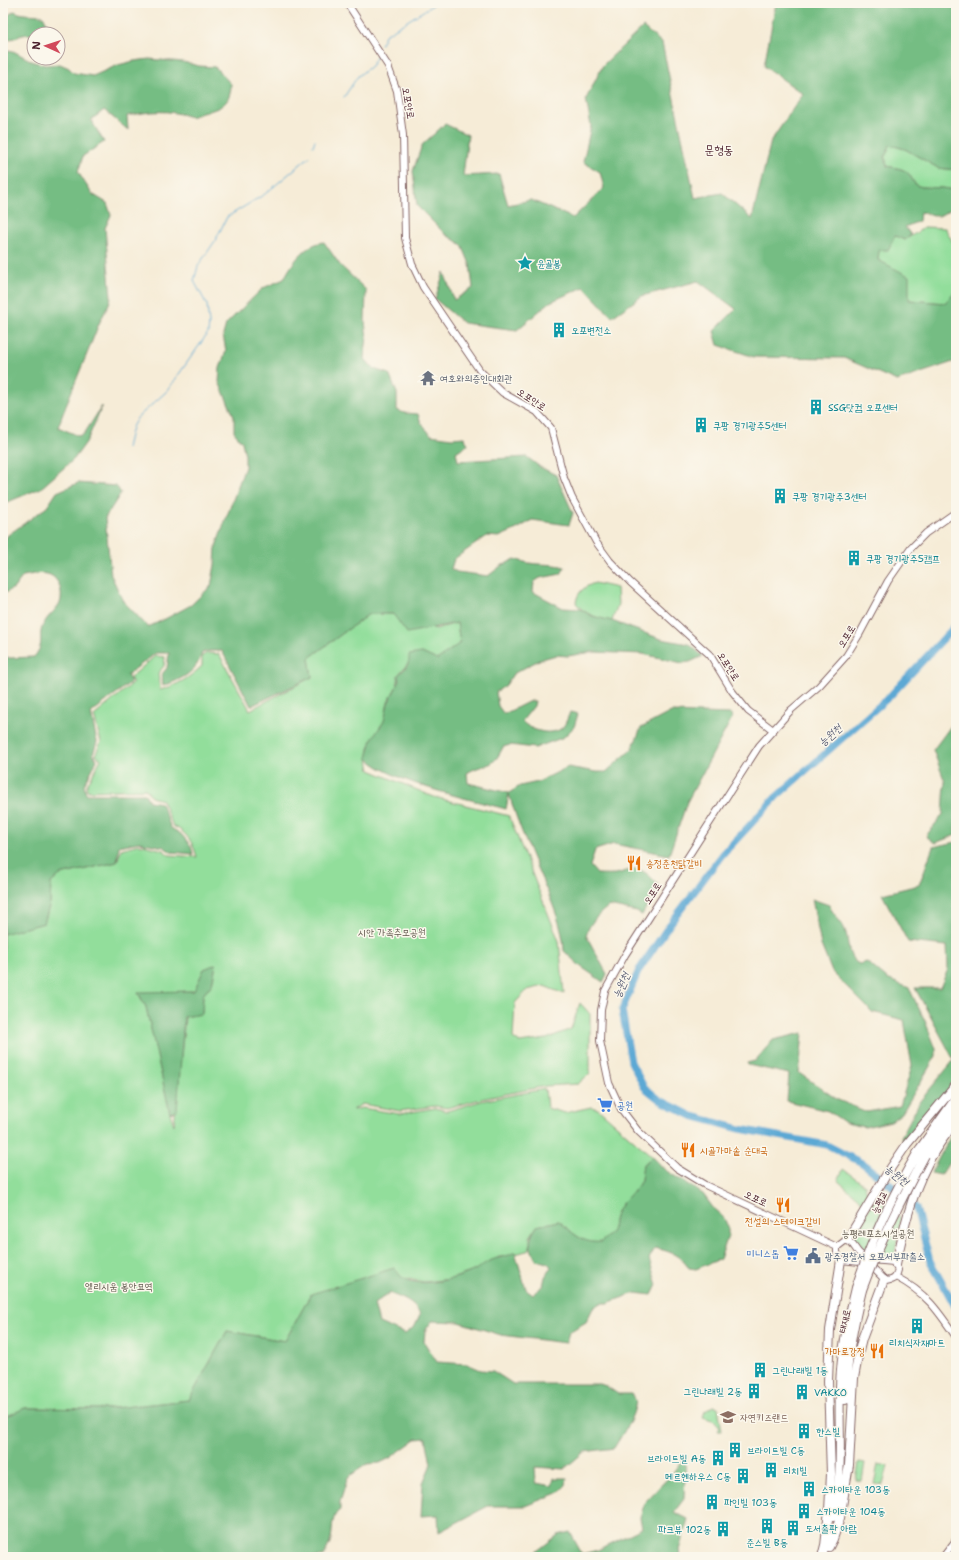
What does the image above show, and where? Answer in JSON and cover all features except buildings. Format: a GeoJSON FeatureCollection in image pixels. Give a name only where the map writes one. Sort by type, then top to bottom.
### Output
{"type":"FeatureCollection","features":[{"type":"Feature","properties":{"kind":"highway"},"geometry":{"type":"LineString","coordinates":[[847,1240],[867,1206],[910,1140],[956,1085]]}},
{"type":"Feature","properties":{"kind":"highway"},"geometry":{"type":"LineString","coordinates":[[896,1265],[924,1156],[956,1098]]}},
{"type":"Feature","properties":{"kind":"highway"},"geometry":{"type":"LineString","coordinates":[[924,1156],[956,1111]]}},
{"type":"Feature","properties":{"kind":"highway"},"geometry":{"type":"LineString","coordinates":[[924,1156],[956,1121]]}},
{"type":"Feature","properties":{"kind":"highway","name":"능평교"},"geometry":{"type":"LineString","coordinates":[[859,1289],[867,1253],[890,1201],[924,1156]]}},
{"type":"Feature","properties":{"kind":"highway"},"geometry":{"type":"LineString","coordinates":[[827,1547],[830,1474],[828,1381],[830,1330],[841,1260]]}},
{"type":"Feature","properties":{"kind":"highway"},"geometry":{"type":"LineString","coordinates":[[827,1547],[833,1539],[840,1518],[849,1465],[854,1378],[859,1351],[862,1338],[884,1280]]}},
{"type":"Feature","properties":{"kind":"highway","name":"태재로"},"geometry":{"type":"LineString","coordinates":[[825,1557],[834,1511],[838,1479],[840,1388],[844,1337],[859,1289]]}},
{"type":"Feature","properties":{"kind":"highway","name":"태재로"},"geometry":{"type":"LineString","coordinates":[[822,1557],[827,1547]]}},
{"type":"Feature","properties":{"kind":"street","name":"오포안로"},"geometry":{"type":"LineString","coordinates":[[347,3],[388,66],[397,91],[403,135],[405,238],[412,264],[423,287],[480,371],[503,392],[537,412],[550,428],[554,435],[564,478],[572,498],[596,542],[610,561],[630,582],[710,655],[732,691],[748,711],[772,730]]}},
{"type":"Feature","properties":{"kind":"street","name":"오포로"},"geometry":{"type":"LineString","coordinates":[[837,1247],[705,1185],[677,1168],[631,1124],[616,1101],[606,1070],[600,1041],[603,1000],[608,984],[618,966],[751,758],[772,730],[791,710],[831,674],[846,656],[859,636],[888,581],[910,548],[926,533],[956,512]]}},
{"type":"Feature","properties":{"kind":"street"},"geometry":{"type":"LineString","coordinates":[[847,1240],[855,1245],[859,1253],[873,1261],[886,1261],[896,1265],[898,1270],[896,1277],[893,1280],[884,1280],[874,1269],[860,1262],[841,1260],[837,1253],[837,1247],[847,1240]]}},
{"type":"Feature","properties":{"kind":"street"},"geometry":{"type":"LineString","coordinates":[[896,1277],[915,1287],[935,1306],[956,1337]]}},
{"type":"Feature","properties":{"kind":"street"},"geometry":{"type":"LineString","coordinates":[[943,1557],[956,1540]]}},
{"type":"Feature","properties":{"kind":"green space"},"geometry":{"type":"Polygon","coordinates":[[[776,3],[956,3],[956,170],[938,168],[905,149],[890,145],[885,157],[887,166],[906,171],[918,186],[956,191],[955,204],[951,209],[939,216],[920,212],[919,221],[905,227],[911,235],[905,240],[895,236],[888,250],[879,250],[878,260],[909,276],[909,300],[945,303],[956,290],[956,361],[897,381],[844,358],[754,357],[718,345],[714,331],[736,309],[698,281],[642,296],[612,317],[584,287],[550,302],[517,330],[463,323],[435,299],[444,272],[454,300],[473,288],[470,264],[462,245],[445,234],[417,206],[413,171],[422,145],[445,124],[468,135],[463,176],[499,174],[508,205],[531,200],[573,218],[604,188],[600,172],[583,162],[591,126],[586,99],[603,65],[643,27],[662,43],[695,198],[722,193],[752,219],[771,141],[803,94],[764,66],[776,3]]]}},
{"type":"Feature","properties":{"kind":"green space"},"geometry":{"type":"Polygon","coordinates":[[[14,11],[22,14],[44,17],[47,26],[26,26],[26,34],[7,39],[3,38],[3,19],[14,11]]]}},
{"type":"Feature","properties":{"kind":"green space"},"geometry":{"type":"Polygon","coordinates":[[[8,50],[13,51],[26,58],[26,66],[64,66],[74,73],[93,76],[118,65],[134,61],[149,59],[183,62],[199,66],[215,67],[231,84],[228,100],[224,104],[218,108],[191,117],[167,112],[144,113],[127,116],[128,130],[104,110],[91,120],[104,142],[83,156],[78,172],[92,194],[107,203],[111,215],[105,228],[111,298],[98,326],[58,427],[79,436],[84,434],[102,406],[87,441],[74,459],[41,488],[3,504],[3,54],[8,50]]]}},
{"type":"Feature","properties":{"kind":"green space"},"geometry":{"type":"Polygon","coordinates":[[[890,145],[905,149],[938,168],[956,170],[956,191],[918,186],[906,171],[887,166],[885,157],[890,145]]]}},
{"type":"Feature","properties":{"kind":"green space"},"geometry":{"type":"Polygon","coordinates":[[[925,227],[945,228],[956,248],[956,290],[945,303],[909,300],[878,260],[879,250],[895,236],[905,240],[925,227]]]}},
{"type":"Feature","properties":{"kind":"green space"},"geometry":{"type":"Polygon","coordinates":[[[324,242],[340,265],[366,290],[365,322],[367,338],[364,358],[374,369],[389,374],[397,393],[397,410],[404,413],[418,414],[421,423],[431,435],[452,438],[464,437],[468,444],[456,452],[458,461],[527,457],[540,467],[556,475],[573,513],[569,525],[532,520],[499,537],[487,536],[454,559],[451,569],[457,572],[488,576],[501,566],[515,559],[534,564],[565,567],[561,574],[540,578],[534,582],[533,592],[563,608],[580,609],[592,616],[612,621],[661,639],[689,644],[703,656],[690,662],[682,663],[643,654],[592,652],[568,656],[556,655],[539,660],[513,674],[506,685],[496,692],[498,706],[504,714],[530,701],[535,701],[534,706],[522,721],[530,728],[542,732],[554,732],[559,730],[563,727],[570,712],[578,714],[574,727],[564,737],[535,748],[510,745],[503,747],[496,760],[492,763],[467,773],[468,783],[509,793],[520,786],[538,782],[568,767],[596,772],[606,772],[632,749],[641,728],[671,712],[731,714],[732,718],[687,802],[669,855],[614,844],[595,850],[590,866],[597,874],[615,874],[637,870],[646,873],[658,885],[642,915],[637,912],[609,906],[592,922],[586,935],[607,974],[603,982],[580,966],[564,951],[562,933],[557,916],[530,851],[509,794],[506,809],[432,789],[394,775],[379,767],[367,758],[372,739],[384,721],[388,703],[399,682],[398,675],[408,664],[409,655],[422,653],[437,660],[460,643],[457,623],[407,633],[393,614],[369,614],[309,658],[312,677],[251,706],[222,651],[209,651],[202,653],[196,666],[192,670],[182,678],[163,686],[162,674],[167,668],[169,653],[156,653],[127,675],[131,682],[91,713],[97,742],[93,754],[97,760],[84,785],[86,794],[145,794],[149,801],[161,803],[171,828],[181,834],[191,846],[193,854],[171,852],[164,847],[139,842],[119,846],[117,862],[60,875],[51,883],[50,903],[44,923],[3,934],[3,656],[10,658],[34,657],[40,648],[41,630],[43,625],[60,603],[61,593],[60,587],[54,577],[40,573],[23,576],[14,588],[3,594],[3,542],[8,535],[47,507],[57,492],[78,483],[116,486],[121,493],[105,518],[111,575],[123,601],[148,627],[191,605],[211,586],[215,565],[216,546],[245,467],[245,455],[242,442],[234,432],[234,416],[219,382],[220,368],[226,351],[223,335],[226,324],[263,288],[284,279],[295,261],[305,250],[311,246],[324,242]]]}},
{"type":"Feature","properties":{"kind":"green space"},"geometry":{"type":"Polygon","coordinates":[[[595,583],[617,588],[618,604],[612,621],[588,613],[576,603],[582,590],[595,583]]]}},
{"type":"Feature","properties":{"kind":"green space"},"geometry":{"type":"Polygon","coordinates":[[[369,614],[393,614],[436,629],[457,623],[460,643],[437,660],[422,653],[410,661],[398,675],[398,683],[389,699],[384,722],[369,748],[368,761],[370,770],[434,797],[509,816],[559,941],[564,994],[544,986],[527,990],[515,1003],[513,1038],[520,1043],[546,1039],[571,1029],[580,1003],[590,1014],[590,1073],[578,1084],[546,1086],[481,1099],[447,1108],[435,1106],[400,1111],[362,1104],[353,1110],[362,1108],[400,1114],[435,1108],[447,1111],[481,1101],[545,1089],[547,1108],[565,1113],[591,1107],[598,1109],[653,1157],[643,1164],[639,1184],[620,1206],[615,1216],[612,1230],[607,1238],[601,1243],[583,1240],[559,1221],[537,1226],[530,1237],[530,1250],[499,1257],[474,1271],[451,1279],[424,1282],[403,1278],[311,1294],[285,1341],[227,1331],[189,1400],[105,1409],[25,1408],[3,1418],[3,934],[44,923],[50,903],[51,883],[60,875],[117,862],[121,849],[139,844],[163,850],[169,855],[197,857],[189,838],[178,828],[173,826],[162,800],[151,797],[146,789],[88,791],[86,787],[101,759],[95,755],[101,742],[94,716],[133,683],[130,678],[155,656],[165,657],[164,666],[158,673],[160,690],[183,681],[202,666],[202,656],[207,653],[219,654],[250,710],[312,677],[309,658],[369,614]],[[216,965],[204,969],[194,991],[138,993],[146,1007],[174,1125],[185,1017],[202,1013],[203,995],[212,984],[216,965]]]}},
{"type":"Feature","properties":{"kind":"green space"},"geometry":{"type":"Polygon","coordinates":[[[956,719],[956,835],[935,843],[926,836],[943,814],[945,782],[933,750],[956,719]]]}},
{"type":"Feature","properties":{"kind":"green space"},"geometry":{"type":"Polygon","coordinates":[[[956,842],[956,1082],[904,1143],[901,1137],[920,1101],[954,1060],[915,988],[940,988],[948,969],[947,946],[908,942],[882,894],[919,885],[933,847],[956,842]]]}},
{"type":"Feature","properties":{"kind":"green space"},"geometry":{"type":"Polygon","coordinates":[[[812,899],[829,905],[845,929],[850,954],[855,961],[859,964],[867,962],[887,979],[909,988],[925,1021],[936,1049],[936,1056],[902,1113],[891,1121],[865,1127],[846,1123],[828,1111],[787,1101],[789,1074],[748,1065],[747,1063],[755,1061],[773,1040],[803,1033],[799,1073],[838,1100],[867,1112],[900,1106],[912,1066],[904,1020],[872,1012],[832,972],[821,945],[812,899]]]}},
{"type":"Feature","properties":{"kind":"green space"},"geometry":{"type":"Polygon","coordinates":[[[216,964],[212,984],[203,995],[202,1014],[184,1017],[177,1111],[170,1113],[146,1007],[138,992],[194,991],[204,969],[216,964]]]}},
{"type":"Feature","properties":{"kind":"green space"},"geometry":{"type":"Polygon","coordinates":[[[956,1126],[956,1152],[941,1175],[931,1173],[956,1126]]]}},
{"type":"Feature","properties":{"kind":"green space"},"geometry":{"type":"Polygon","coordinates":[[[653,1157],[665,1170],[703,1194],[714,1209],[724,1218],[728,1227],[728,1236],[720,1259],[696,1269],[689,1268],[675,1255],[655,1248],[649,1259],[657,1285],[652,1295],[635,1293],[607,1303],[600,1303],[593,1308],[586,1322],[569,1332],[566,1343],[501,1335],[459,1322],[432,1321],[425,1331],[424,1342],[437,1362],[467,1364],[481,1370],[493,1371],[513,1384],[600,1384],[618,1394],[631,1394],[636,1401],[635,1407],[628,1425],[614,1448],[584,1452],[564,1469],[535,1467],[536,1483],[552,1486],[554,1478],[567,1478],[566,1485],[558,1493],[525,1506],[488,1506],[439,1532],[438,1515],[421,1516],[423,1483],[431,1464],[426,1438],[416,1439],[390,1458],[380,1463],[367,1464],[348,1477],[340,1502],[340,1510],[335,1515],[330,1541],[324,1557],[16,1557],[3,1549],[3,1418],[25,1408],[105,1409],[189,1400],[227,1331],[285,1341],[311,1294],[394,1268],[403,1278],[410,1281],[438,1281],[466,1274],[489,1261],[515,1252],[526,1289],[533,1294],[543,1286],[545,1277],[551,1267],[548,1263],[537,1260],[532,1251],[530,1243],[537,1226],[559,1221],[578,1237],[588,1241],[601,1242],[612,1230],[615,1216],[620,1206],[639,1184],[643,1164],[653,1157]],[[389,1293],[374,1304],[379,1323],[405,1334],[415,1326],[420,1315],[411,1304],[389,1293]]]}},
{"type":"Feature","properties":{"kind":"green space","name":"능평레포츠시설공원"},"geometry":{"type":"Polygon","coordinates":[[[843,1169],[866,1186],[865,1189],[901,1218],[894,1258],[880,1257],[870,1253],[861,1246],[853,1235],[869,1207],[838,1181],[843,1169]]]}},
{"type":"Feature","properties":{"kind":"green space"},"geometry":{"type":"Polygon","coordinates":[[[714,1406],[718,1407],[722,1431],[718,1431],[720,1427],[715,1421],[703,1417],[705,1411],[714,1406]]]}},
{"type":"Feature","properties":{"kind":"green space"},"geometry":{"type":"Polygon","coordinates":[[[686,1454],[684,1499],[674,1512],[688,1519],[679,1550],[680,1557],[529,1557],[558,1535],[570,1532],[582,1554],[598,1550],[642,1528],[640,1517],[645,1502],[672,1474],[686,1454]]]}},
{"type":"Feature","properties":{"kind":"green space"},"geometry":{"type":"Polygon","coordinates":[[[859,1462],[865,1463],[862,1481],[856,1480],[859,1462]]]}},
{"type":"Feature","properties":{"kind":"green space"},"geometry":{"type":"Polygon","coordinates":[[[878,1464],[888,1466],[883,1485],[874,1484],[878,1464]]]}},
{"type":"Feature","properties":{"kind":"waterway"},"geometry":{"type":"LineString","coordinates":[[381,44],[385,35],[436,3]]}},
{"type":"Feature","properties":{"kind":"waterway"},"geometry":{"type":"LineString","coordinates":[[344,97],[358,76],[371,66],[377,56]]}},
{"type":"Feature","properties":{"kind":"waterway"},"geometry":{"type":"LineString","coordinates":[[313,146],[315,140]]}},
{"type":"Feature","properties":{"kind":"waterway"},"geometry":{"type":"LineString","coordinates":[[127,448],[132,427],[137,418],[167,391],[208,333],[209,323],[207,305],[194,281],[198,266],[215,241],[227,217],[265,194],[309,157]]}},
{"type":"Feature","properties":{"kind":"waterway","name":"능원천"},"geometry":{"type":"LineString","coordinates":[[956,625],[889,697],[776,797],[722,855],[670,924],[639,970],[622,1010],[631,1062],[644,1087],[660,1100],[692,1116],[740,1129],[827,1145],[862,1163],[905,1196],[916,1208],[930,1261],[956,1308]]}},
{"type":"Feature","properties":{"kind":"place","name":"윤골봉"},"geometry":{"type":"Point","coordinates":[525,263]}},
{"type":"Feature","properties":{"kind":"place","name":"오포변전소"},"geometry":{"type":"Point","coordinates":[559,330]}},
{"type":"Feature","properties":{"kind":"place","name":"여호와의증인대회관"},"geometry":{"type":"Point","coordinates":[428,378]}},
{"type":"Feature","properties":{"kind":"place","name":"SSG닷컴 오포센터"},"geometry":{"type":"Point","coordinates":[816,407]}},
{"type":"Feature","properties":{"kind":"place","name":"쿠팡 경기광주5센터"},"geometry":{"type":"Point","coordinates":[701,425]}},
{"type":"Feature","properties":{"kind":"place","name":"쿠팡 경기광주3센터"},"geometry":{"type":"Point","coordinates":[780,496]}},
{"type":"Feature","properties":{"kind":"place","name":"쿠팡 경기광주5캠프"},"geometry":{"type":"Point","coordinates":[854,558]}},
{"type":"Feature","properties":{"kind":"place","name":"송정춘천닭갈비"},"geometry":{"type":"Point","coordinates":[634,863]}},
{"type":"Feature","properties":{"kind":"place","name":"공원"},"geometry":{"type":"Point","coordinates":[605,1105]}},
{"type":"Feature","properties":{"kind":"place","name":"시골가마솥 순대국"},"geometry":{"type":"Point","coordinates":[688,1150]}},
{"type":"Feature","properties":{"kind":"place","name":"전설의 스테이크갈비"},"geometry":{"type":"Point","coordinates":[783,1205]}},
{"type":"Feature","properties":{"kind":"place","name":"미니스톱"},"geometry":{"type":"Point","coordinates":[791,1253]}},
{"type":"Feature","properties":{"kind":"place","name":"광주경찰서 오포서부파출소"},"geometry":{"type":"Point","coordinates":[813,1256]}},
{"type":"Feature","properties":{"kind":"place","name":"리치식자재마트"},"geometry":{"type":"Point","coordinates":[917,1326]}},
{"type":"Feature","properties":{"kind":"place","name":"가마로강정"},"geometry":{"type":"Point","coordinates":[877,1351]}},
{"type":"Feature","properties":{"kind":"place","name":"그린나래빌 1동"},"geometry":{"type":"Point","coordinates":[760,1370]}},
{"type":"Feature","properties":{"kind":"place","name":"그린나래빌 2동"},"geometry":{"type":"Point","coordinates":[754,1391]}},
{"type":"Feature","properties":{"kind":"place","name":"VAKKO"},"geometry":{"type":"Point","coordinates":[802,1392]}},
{"type":"Feature","properties":{"kind":"place","name":"자연키즈랜드"},"geometry":{"type":"Point","coordinates":[728,1417]}},
{"type":"Feature","properties":{"kind":"place","name":"한스빌"},"geometry":{"type":"Point","coordinates":[804,1431]}},
{"type":"Feature","properties":{"kind":"place","name":"브라이트빌 C동"},"geometry":{"type":"Point","coordinates":[735,1450]}},
{"type":"Feature","properties":{"kind":"place","name":"브라이트빌 A동"},"geometry":{"type":"Point","coordinates":[718,1458]}},
{"type":"Feature","properties":{"kind":"place","name":"리치빌"},"geometry":{"type":"Point","coordinates":[771,1470]}},
{"type":"Feature","properties":{"kind":"place","name":"메르헨하우스 C동"},"geometry":{"type":"Point","coordinates":[743,1476]}},
{"type":"Feature","properties":{"kind":"place","name":"스카이타운 103동"},"geometry":{"type":"Point","coordinates":[809,1489]}},
{"type":"Feature","properties":{"kind":"place","name":"파인빌 103동"},"geometry":{"type":"Point","coordinates":[712,1502]}},
{"type":"Feature","properties":{"kind":"place","name":"스카이타운 104동"},"geometry":{"type":"Point","coordinates":[804,1511]}},
{"type":"Feature","properties":{"kind":"place","name":"준스빌 B동"},"geometry":{"type":"Point","coordinates":[767,1526]}},
{"type":"Feature","properties":{"kind":"place","name":"도서출판 아람"},"geometry":{"type":"Point","coordinates":[793,1528]}},
{"type":"Feature","properties":{"kind":"place","name":"파크뷰 102동"},"geometry":{"type":"Point","coordinates":[723,1529]}},
{"type":"Feature","properties":{"kind":"district","name":"문형동"},"geometry":{"type":"Point","coordinates":[719,150]}},
{"type":"Feature","properties":{"kind":"park label","name":"시안 가족추모공원"},"geometry":{"type":"Point","coordinates":[392,932]}},
{"type":"Feature","properties":{"kind":"park label","name":"엘리시움 봉안묘역"},"geometry":{"type":"Point","coordinates":[119,1286]}}]}
